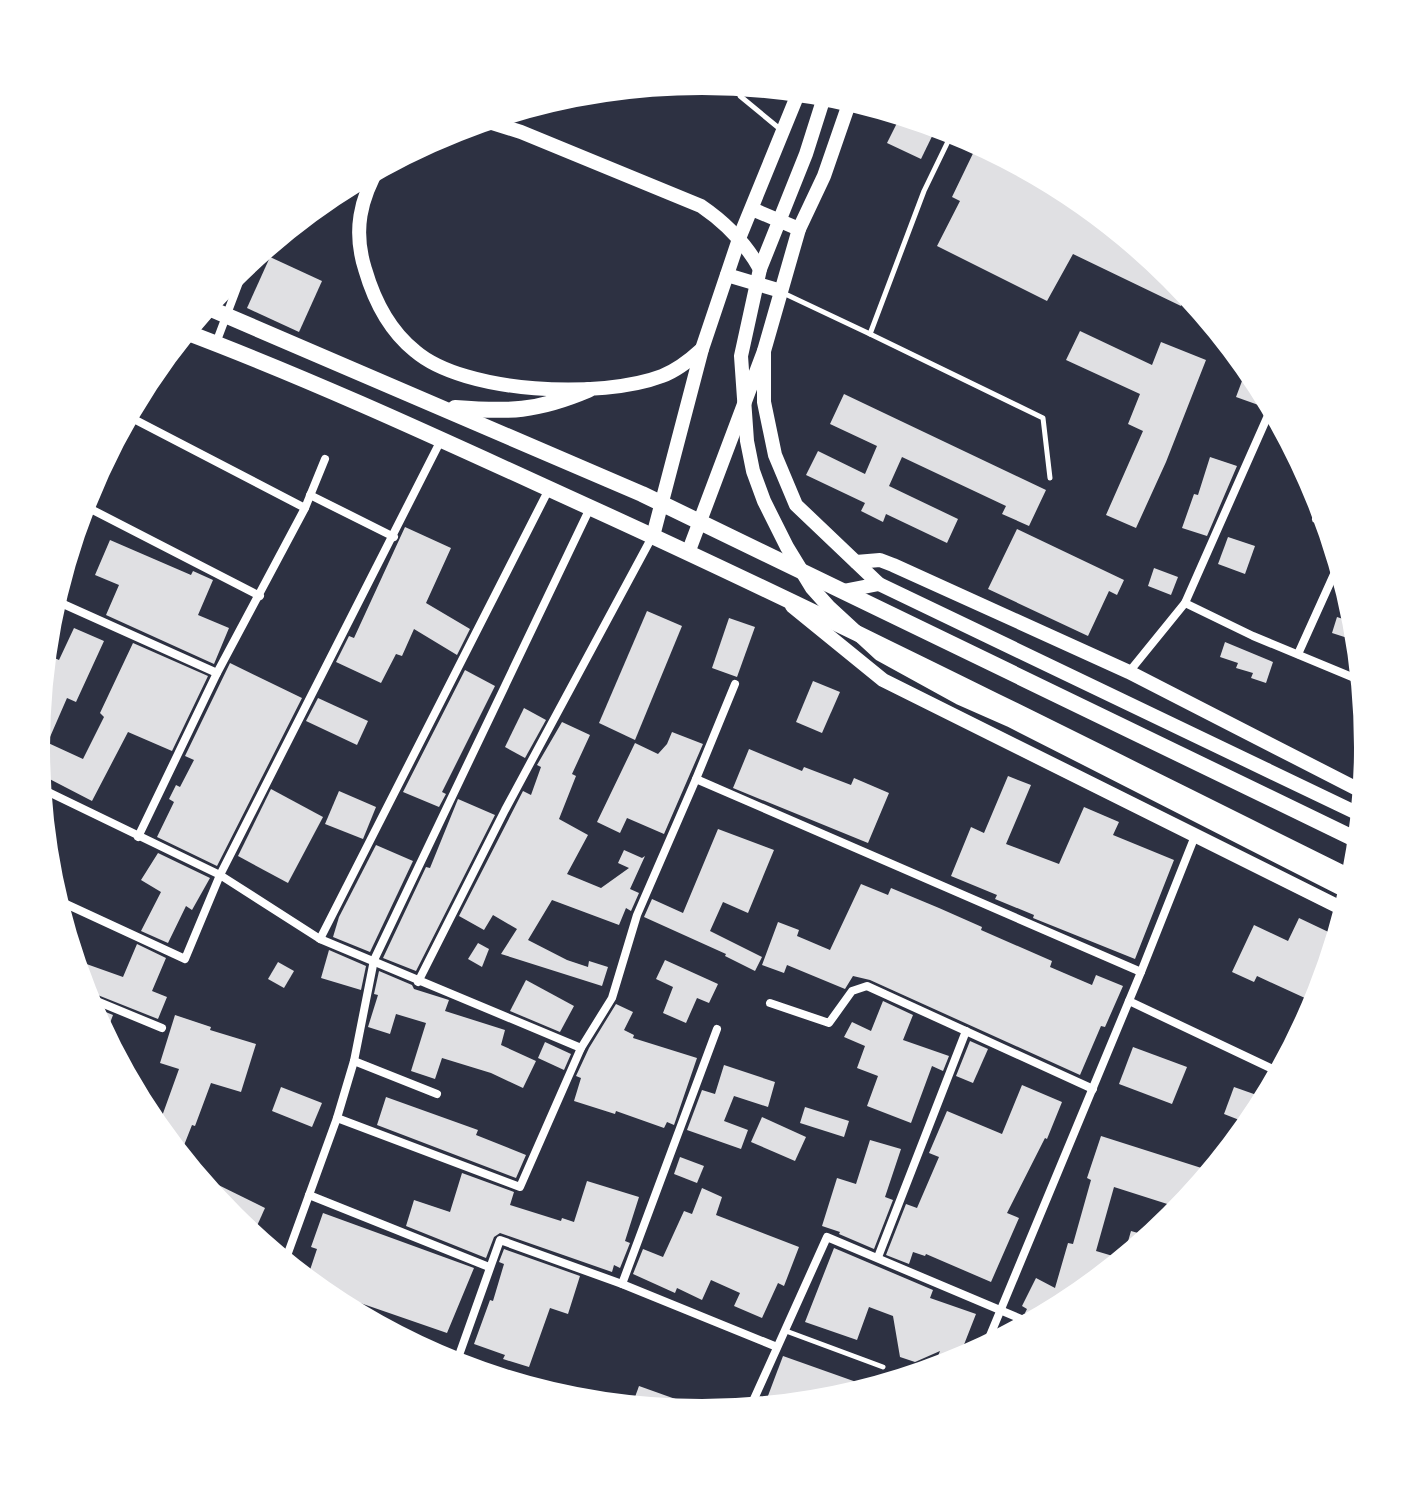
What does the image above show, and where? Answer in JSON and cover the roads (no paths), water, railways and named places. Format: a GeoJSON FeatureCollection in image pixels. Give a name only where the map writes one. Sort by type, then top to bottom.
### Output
{"type":"FeatureCollection","features":[{"type":"Feature","properties":{"kind":"main road"},"geometry":{"type":"LineString","coordinates":[[653,536],[702,349],[727,275],[796,100]]}},
{"type":"Feature","properties":{"kind":"main road"},"geometry":{"type":"LineString","coordinates":[[822,105],[806,154],[760,269],[741,356],[747,441],[753,471],[782,537],[812,588],[880,654],[960,698],[1340,888]]}},
{"type":"Feature","properties":{"kind":"main road"},"geometry":{"type":"LineString","coordinates":[[688,553],[764,351],[799,229],[824,176],[847,110]]}},
{"type":"Feature","properties":{"kind":"main road"},"geometry":{"type":"LineString","coordinates":[[500,125],[701,206],[722,220],[760,269]]}},
{"type":"Feature","properties":{"kind":"main road"},"geometry":{"type":"LineString","coordinates":[[370,184],[361,202],[358,231],[370,288],[386,318],[415,351],[455,373],[477,380],[588,390],[664,376],[683,366],[702,349]]}},
{"type":"Feature","properties":{"kind":"main road"},"geometry":{"type":"LineString","coordinates":[[752,209],[799,229]]}},
{"type":"Feature","properties":{"kind":"main road"},"geometry":{"type":"LineString","coordinates":[[727,275],[781,291]]}},
{"type":"Feature","properties":{"kind":"main road"},"geometry":{"type":"LineString","coordinates":[[215,311],[701,521],[1349,836]]}},
{"type":"Feature","properties":{"kind":"main road"},"geometry":{"type":"LineString","coordinates":[[194,335],[441,439],[653,536],[1343,874]]}},
{"type":"Feature","properties":{"kind":"main road"},"geometry":{"type":"LineString","coordinates":[[764,351],[764,402],[775,455],[796,505],[879,584],[1353,811]]}},
{"type":"Feature","properties":{"kind":"main road"},"geometry":{"type":"LineString","coordinates":[[441,407],[524,411],[559,403],[588,390]]}},
{"type":"Feature","properties":{"kind":"main road"},"geometry":{"type":"LineString","coordinates":[[856,562],[880,560],[1129,672],[1355,788]]}},
{"type":"Feature","properties":{"kind":"main road"},"geometry":{"type":"LineString","coordinates":[[843,591],[879,584]]}},
{"type":"Feature","properties":{"kind":"main road"},"geometry":{"type":"LineString","coordinates":[[778,595],[883,680],[1336,906]]}},
{"type":"Feature","properties":{"kind":"street"},"geometry":{"type":"LineString","coordinates":[[216,343],[235,290]]}},
{"type":"Feature","properties":{"kind":"street"},"geometry":{"type":"LineString","coordinates":[[1129,672],[1185,603],[1267,418]]}},
{"type":"Feature","properties":{"kind":"street"},"geometry":{"type":"LineString","coordinates":[[136,420],[305,508]]}},
{"type":"Feature","properties":{"kind":"street"},"geometry":{"type":"LineString","coordinates":[[68,905],[185,959],[220,875],[441,439]]}},
{"type":"Feature","properties":{"kind":"street"},"geometry":{"type":"LineString","coordinates":[[138,837],[217,673],[305,508],[325,459]]}},
{"type":"Feature","properties":{"kind":"street"},"geometry":{"type":"LineString","coordinates":[[320,939],[549,489]]}},
{"type":"Feature","properties":{"kind":"street"},"geometry":{"type":"LineString","coordinates":[[310,495],[394,537]]}},
{"type":"Feature","properties":{"kind":"street"},"geometry":{"type":"LineString","coordinates":[[288,1253],[337,1118],[354,1061],[374,960],[590,508]]}},
{"type":"Feature","properties":{"kind":"street"},"geometry":{"type":"LineString","coordinates":[[93,510],[260,596]]}},
{"type":"Feature","properties":{"kind":"street"},"geometry":{"type":"LineString","coordinates":[[418,982],[505,810],[653,536]]}},
{"type":"Feature","properties":{"kind":"street"},"geometry":{"type":"LineString","coordinates":[[1298,654],[1334,578]]}},
{"type":"Feature","properties":{"kind":"street"},"geometry":{"type":"LineString","coordinates":[[1185,603],[1253,636],[1352,677]]}},
{"type":"Feature","properties":{"kind":"street"},"geometry":{"type":"LineString","coordinates":[[64,604],[217,673]]}},
{"type":"Feature","properties":{"kind":"street"},"geometry":{"type":"LineString","coordinates":[[337,1118],[520,1187],[581,1048],[612,998],[637,915],[735,684]]}},
{"type":"Feature","properties":{"kind":"street"},"geometry":{"type":"LineString","coordinates":[[696,779],[1141,972]]}},
{"type":"Feature","properties":{"kind":"street"},"geometry":{"type":"LineString","coordinates":[[49,793],[220,875],[320,939],[581,1048]]}},
{"type":"Feature","properties":{"kind":"street"},"geometry":{"type":"LineString","coordinates":[[991,1334],[1195,836]]}},
{"type":"Feature","properties":{"kind":"street"},"geometry":{"type":"LineString","coordinates":[[770,1003],[829,1023],[852,991],[867,986],[1093,1089]]}},
{"type":"Feature","properties":{"kind":"street"},"geometry":{"type":"LineString","coordinates":[[1129,1001],[1271,1068]]}},
{"type":"Feature","properties":{"kind":"street"},"geometry":{"type":"LineString","coordinates":[[100,1003],[162,1028]]}},
{"type":"Feature","properties":{"kind":"street"},"geometry":{"type":"LineString","coordinates":[[622,1284],[717,1029]]}},
{"type":"Feature","properties":{"kind":"street"},"geometry":{"type":"LineString","coordinates":[[878,1257],[966,1031]]}},
{"type":"Feature","properties":{"kind":"street"},"geometry":{"type":"LineString","coordinates":[[354,1061],[437,1094]]}},
{"type":"Feature","properties":{"kind":"street"},"geometry":{"type":"LineString","coordinates":[[309,1195],[489,1267]]}},
{"type":"Feature","properties":{"kind":"street"},"geometry":{"type":"LineString","coordinates":[[754,1399],[827,1237],[1020,1318]]}},
{"type":"Feature","properties":{"kind":"street"},"geometry":{"type":"LineString","coordinates":[[459,1354],[500,1240],[622,1284],[777,1347]]}},
{"type":"Feature","properties":{"kind":"lane"},"geometry":{"type":"LineString","coordinates":[[741,94],[784,132]]}},
{"type":"Feature","properties":{"kind":"lane"},"geometry":{"type":"LineString","coordinates":[[870,334],[924,191],[948,141]]}},
{"type":"Feature","properties":{"kind":"lane"},"geometry":{"type":"LineString","coordinates":[[781,291],[1043,418],[1050,478]]}},
{"type":"Feature","properties":{"kind":"lane"},"geometry":{"type":"LineString","coordinates":[[785,1330],[883,1367]]}}]}
